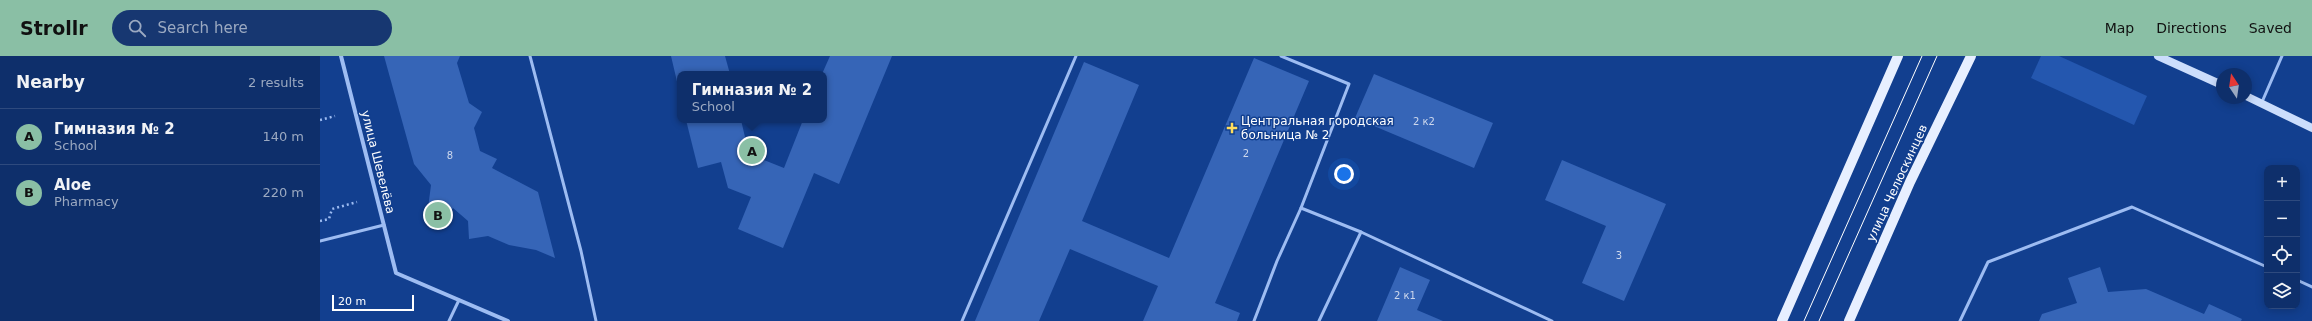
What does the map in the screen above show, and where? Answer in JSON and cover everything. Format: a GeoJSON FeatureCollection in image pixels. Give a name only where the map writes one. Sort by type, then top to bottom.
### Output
{"type":"FeatureCollection","features":[{"type":"Feature","properties":{"kind":"main road"},"geometry":{"type":"LineString","coordinates":[[1782,321],[1898,56]]}},
{"type":"Feature","properties":{"kind":"main road","name":"улица Челюскинцев"},"geometry":{"type":"LineString","coordinates":[[1849,321],[1910,182],[1971,56]]}},
{"type":"Feature","properties":{"kind":"street","name":"улица Шевелёва"},"geometry":{"type":"LineString","coordinates":[[341,56],[396,273],[459,300]]}},
{"type":"Feature","properties":{"kind":"street"},"geometry":{"type":"LineString","coordinates":[[2158,56],[2216,82]]}},
{"type":"Feature","properties":{"kind":"street"},"geometry":{"type":"LineString","coordinates":[[2252,99],[2312,128]]}},
{"type":"Feature","properties":{"kind":"street"},"geometry":{"type":"LineString","coordinates":[[459,300],[508,321]]}},
{"type":"Feature","properties":{"kind":"lane"},"geometry":{"type":"LineString","coordinates":[[530,56],[581,251],[596,321]]}},
{"type":"Feature","properties":{"kind":"lane"},"geometry":{"type":"LineString","coordinates":[[962,321],[1076,56]]}},
{"type":"Feature","properties":{"kind":"lane"},"geometry":{"type":"LineString","coordinates":[[1254,321],[1277,261],[1301,208],[1349,84],[1281,56]]}},
{"type":"Feature","properties":{"kind":"lane"},"geometry":{"type":"LineString","coordinates":[[2262,103],[2282,56]]}},
{"type":"Feature","properties":{"kind":"lane"},"geometry":{"type":"LineString","coordinates":[[1960,321],[1988,262],[2132,207],[2264,266]]}},
{"type":"Feature","properties":{"kind":"lane"},"geometry":{"type":"LineString","coordinates":[[1301,208],[1361,232],[1552,321]]}},
{"type":"Feature","properties":{"kind":"lane"},"geometry":{"type":"LineString","coordinates":[[320,241],[384,225]]}},
{"type":"Feature","properties":{"kind":"lane"},"geometry":{"type":"LineString","coordinates":[[1319,321],[1361,232]]}},
{"type":"Feature","properties":{"kind":"lane"},"geometry":{"type":"LineString","coordinates":[[2300,281],[2312,286]]}},
{"type":"Feature","properties":{"kind":"lane"},"geometry":{"type":"LineString","coordinates":[[449,321],[459,300]]}},
{"type":"Feature","properties":{"kind":"path"},"geometry":{"type":"LineString","coordinates":[[320,120],[335,116]]}},
{"type":"Feature","properties":{"kind":"path"},"geometry":{"type":"LineString","coordinates":[[320,221],[329,219],[332,209],[357,202]]}},
{"type":"Feature","properties":{"kind":"shaded area"},"geometry":{"type":"Polygon","coordinates":[[[2041,56],[2059,56],[2147,96],[2134,125],[2031,78],[2041,56]]]}},
{"type":"Feature","properties":{"kind":"building"},"geometry":{"type":"Polygon","coordinates":[[[384,56],[460,56],[457,63],[469,103],[482,112],[474,128],[480,151],[497,159],[492,168],[538,192],[555,258],[536,250],[509,245],[488,236],[469,239],[468,221],[453,208],[443,223],[431,224],[427,216],[431,185],[414,164],[384,56]]]}},
{"type":"Feature","properties":{"kind":"building"},"geometry":{"type":"Polygon","coordinates":[[[671,56],[725,56],[729,71],[677,71],[677,82],[671,56]]]}},
{"type":"Feature","properties":{"kind":"building"},"geometry":{"type":"Polygon","coordinates":[[[830,56],[892,56],[839,184],[814,173],[783,248],[738,229],[751,197],[728,188],[721,162],[698,168],[687,123],[742,123],[749,154],[784,168],[802,123],[827,123],[827,71],[823,71],[830,56]]]}},
{"type":"Feature","properties":{"kind":"building"},"geometry":{"type":"Polygon","coordinates":[[[1254,58],[1309,81],[1215,303],[1240,313],[1237,321],[1143,321],[1158,286],[1070,249],[1039,321],[975,321],[1084,62],[1139,85],[1082,221],[1169,258],[1254,58]]]}},
{"type":"Feature","properties":{"kind":"building"},"geometry":{"type":"Polygon","coordinates":[[[1374,74],[1493,123],[1474,168],[1355,118],[1374,74]]]}},
{"type":"Feature","properties":{"kind":"building"},"geometry":{"type":"Polygon","coordinates":[[[1562,160],[1666,204],[1624,301],[1582,283],[1606,226],[1545,200],[1562,160]]]}},
{"type":"Feature","properties":{"kind":"building"},"geometry":{"type":"Polygon","coordinates":[[[1400,267],[1430,280],[1417,310],[1443,321],[1377,321],[1400,267]]]}},
{"type":"Feature","properties":{"kind":"building"},"geometry":{"type":"Polygon","coordinates":[[[2100,267],[2108,292],[2146,289],[2204,314],[2209,304],[2242,319],[2241,321],[2039,321],[2042,314],[2077,303],[2068,278],[2100,267]]]}},
{"type":"Feature","properties":{"kind":"tram line"},"geometry":{"type":"LineString","coordinates":[[1804,321],[1922,56]]}},
{"type":"Feature","properties":{"kind":"tram line"},"geometry":{"type":"LineString","coordinates":[[1819,321],[1937,56]]}},
{"type":"Feature","properties":{"kind":"place","name":"Центральная городская больница № 2"},"geometry":{"type":"Point","coordinates":[1232,128]}},
{"type":"Feature","properties":{"kind":"place","name":"Гимназия № 2"},"geometry":{"type":"Point","coordinates":[752,151]}},
{"type":"Feature","properties":{"kind":"place","name":"Aloe"},"geometry":{"type":"Point","coordinates":[438,215]}}]}
